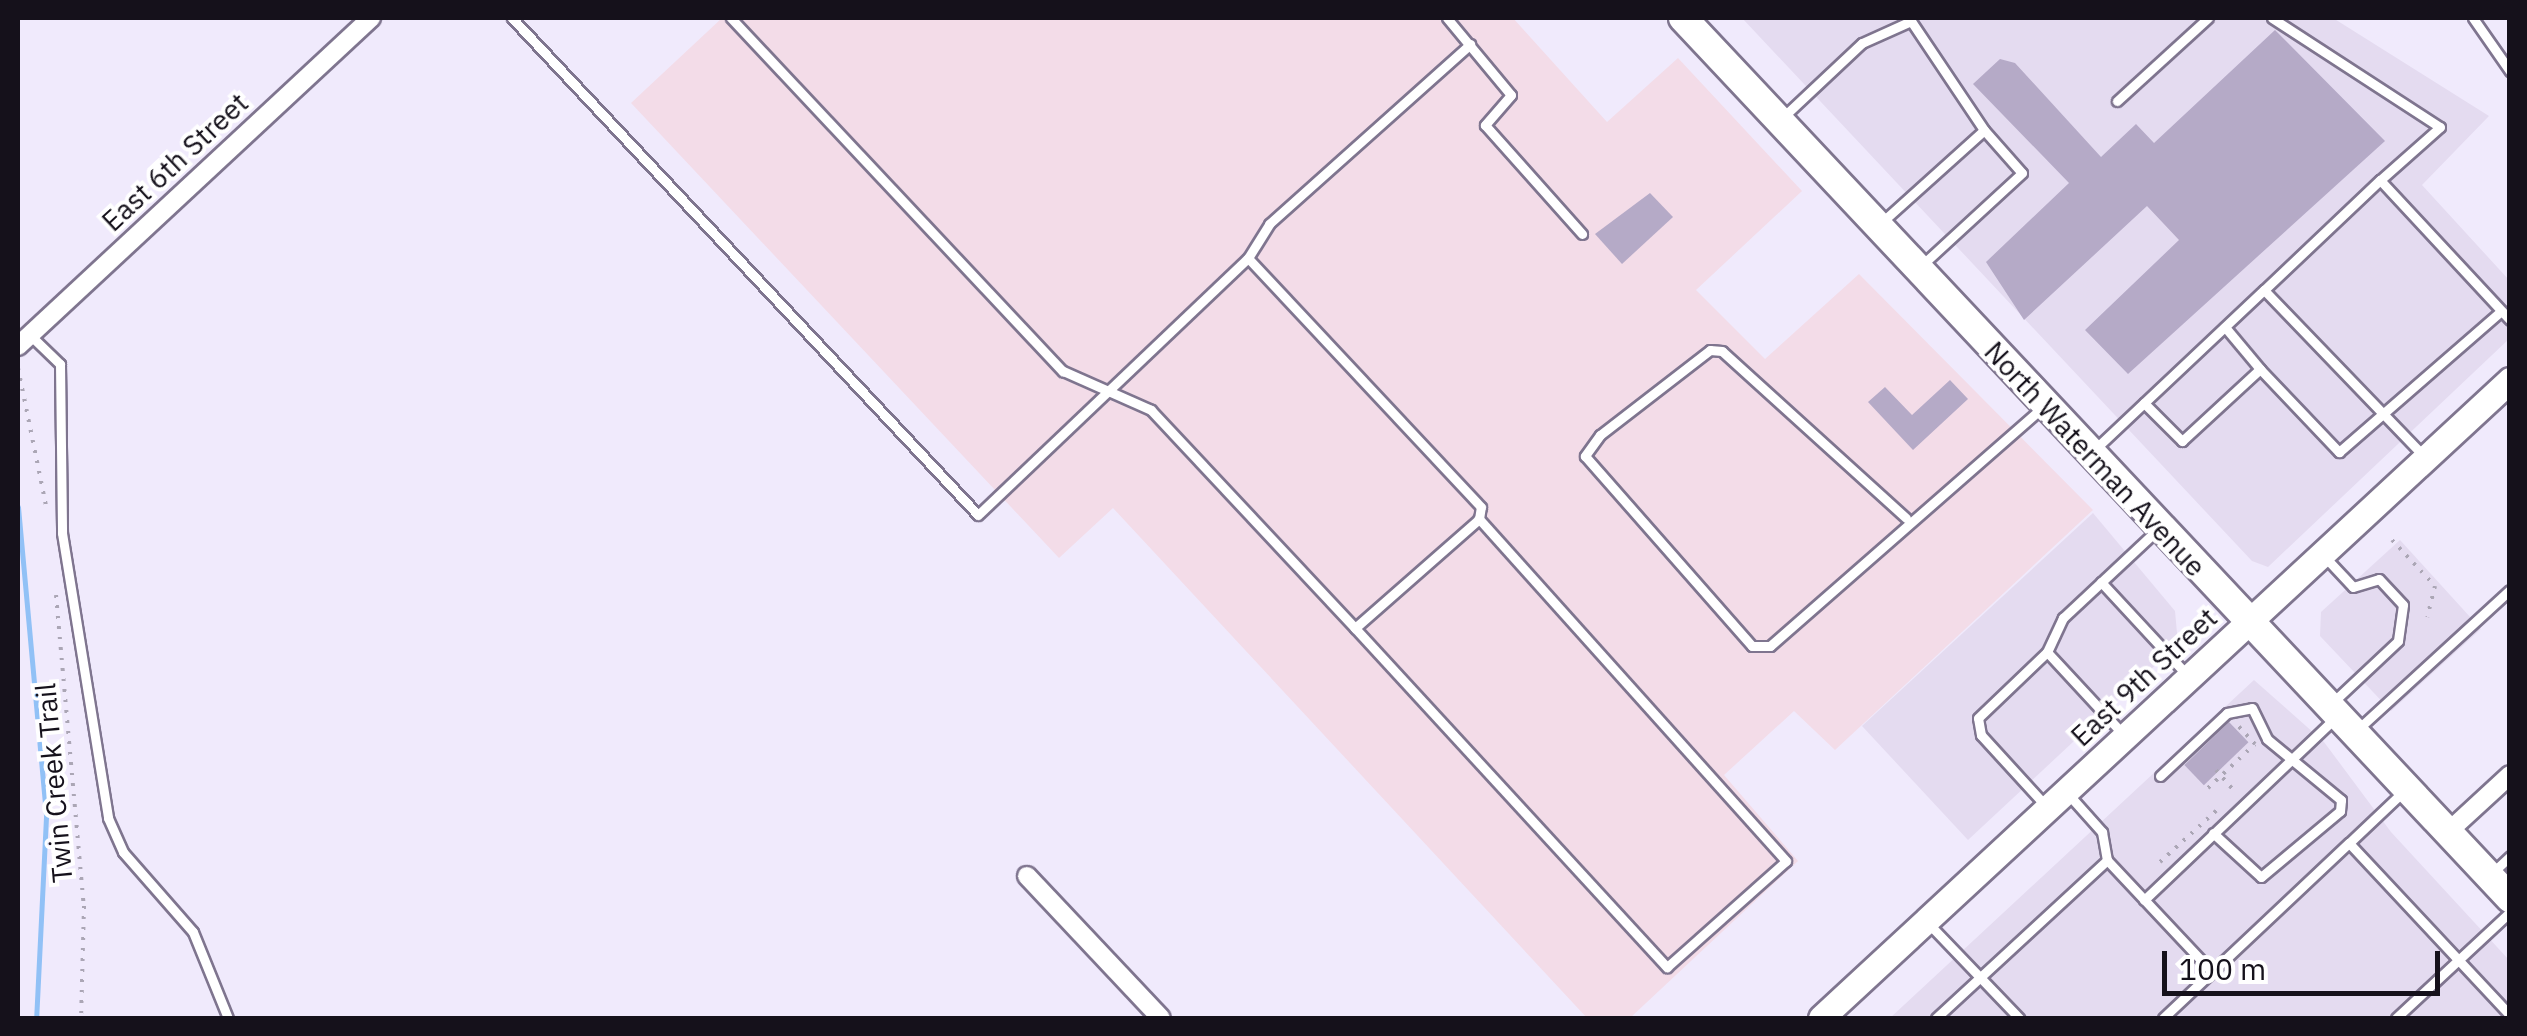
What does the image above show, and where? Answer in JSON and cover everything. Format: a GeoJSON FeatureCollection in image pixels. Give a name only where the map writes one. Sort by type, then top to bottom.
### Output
{"type":"FeatureCollection","features":[{"type":"Feature","properties":{"kind":"main road","name":"North Waterman Avenue"},"geometry":{"type":"LineString","coordinates":[[1689,20],[1917,269],[2448,832],[2499,866],[2510,898]]}},
{"type":"Feature","properties":{"kind":"street","name":"East 6th Street"},"geometry":{"type":"LineString","coordinates":[[24,341],[371,18]]}},
{"type":"Feature","properties":{"kind":"street","name":"East 9th Street"},"geometry":{"type":"LineString","coordinates":[[1821,1018],[2510,380]]}},
{"type":"Feature","properties":{"kind":"street"},"geometry":{"type":"LineString","coordinates":[[2448,832],[2510,775]]}},
{"type":"Feature","properties":{"kind":"street"},"geometry":{"type":"LineString","coordinates":[[1027,876],[1161,1018]]}},
{"type":"Feature","properties":{"kind":"lane"},"geometry":{"type":"LineString","coordinates":[[512,18],[978,515],[1248,258],[1269,224],[1470,44]]}},
{"type":"Feature","properties":{"kind":"lane"},"geometry":{"type":"LineString","coordinates":[[732,18],[1063,371],[1104,396],[1151,410],[1668,967],[1786,861],[1480,519],[1460,478],[1248,258]]}},
{"type":"Feature","properties":{"kind":"lane"},"geometry":{"type":"LineString","coordinates":[[1447,18],[1510,95],[1485,125],[1582,234]]}},
{"type":"Feature","properties":{"kind":"lane"},"geometry":{"type":"LineString","coordinates":[[2118,101],[2208,18]]}},
{"type":"Feature","properties":{"kind":"lane"},"geometry":{"type":"LineString","coordinates":[[2090,453],[2440,127],[2272,18]]}},
{"type":"Feature","properties":{"kind":"lane"},"geometry":{"type":"LineString","coordinates":[[2472,18],[2510,70]]}},
{"type":"Feature","properties":{"kind":"lane"},"geometry":{"type":"LineString","coordinates":[[1778,120],[1862,43],[1911,20],[1984,130],[2022,174],[1917,269]]}},
{"type":"Feature","properties":{"kind":"lane"},"geometry":{"type":"LineString","coordinates":[[1877,226],[1984,130]]}},
{"type":"Feature","properties":{"kind":"lane"},"geometry":{"type":"LineString","coordinates":[[2380,180],[2510,320]]}},
{"type":"Feature","properties":{"kind":"lane"},"geometry":{"type":"LineString","coordinates":[[2264,290],[2426,458]]}},
{"type":"Feature","properties":{"kind":"lane"},"geometry":{"type":"LineString","coordinates":[[2225,327],[2339,452],[2501,311]]}},
{"type":"Feature","properties":{"kind":"lane"},"geometry":{"type":"LineString","coordinates":[[24,341],[60,364],[62,533],[108,818],[124,852],[193,932],[228,1018]]}},
{"type":"Feature","properties":{"kind":"lane"},"geometry":{"type":"LineString","coordinates":[[1906,518],[1722,351],[1710,350],[1600,435],[1585,456],[1752,646],[1770,646],[1906,518],[2045,405]]}},
{"type":"Feature","properties":{"kind":"lane"},"geometry":{"type":"LineString","coordinates":[[2144,403],[2182,441],[2260,369]]}},
{"type":"Feature","properties":{"kind":"lane"},"geometry":{"type":"LineString","coordinates":[[1355,628],[1480,519]]}},
{"type":"Feature","properties":{"kind":"lane"},"geometry":{"type":"LineString","coordinates":[[2160,528],[2063,618],[2047,652],[1978,718],[1981,735],[2056,800],[2102,832],[2107,860],[2212,972]]}},
{"type":"Feature","properties":{"kind":"lane"},"geometry":{"type":"LineString","coordinates":[[2321,553],[2353,586],[2379,579],[2403,605],[2398,641],[2341,718]]}},
{"type":"Feature","properties":{"kind":"lane"},"geometry":{"type":"LineString","coordinates":[[2101,582],[2188,676]]}},
{"type":"Feature","properties":{"kind":"lane"},"geometry":{"type":"LineString","coordinates":[[2144,900],[2288,761],[2510,590]]}},
{"type":"Feature","properties":{"kind":"lane"},"geometry":{"type":"LineString","coordinates":[[2047,652],[2124,736]]}},
{"type":"Feature","properties":{"kind":"lane"},"geometry":{"type":"LineString","coordinates":[[2160,776],[2227,714],[2252,708],[2288,761],[2332,787],[2340,811],[2262,877],[2213,833]]}},
{"type":"Feature","properties":{"kind":"lane"},"geometry":{"type":"LineString","coordinates":[[2163,1018],[2407,788]]}},
{"type":"Feature","properties":{"kind":"lane"},"geometry":{"type":"LineString","coordinates":[[2349,844],[2510,1014]]}},
{"type":"Feature","properties":{"kind":"lane"},"geometry":{"type":"LineString","coordinates":[[1936,1018],[2107,860]]}},
{"type":"Feature","properties":{"kind":"lane"},"geometry":{"type":"LineString","coordinates":[[2396,1018],[2510,912]]}},
{"type":"Feature","properties":{"kind":"lane"},"geometry":{"type":"LineString","coordinates":[[1926,921],[2019,1018]]}},
{"type":"Feature","properties":{"kind":"path"},"geometry":{"type":"LineString","coordinates":[[18,368],[47,518]]}},
{"type":"Feature","properties":{"kind":"path"},"geometry":{"type":"LineString","coordinates":[[2392,540],[2436,586],[2427,617]]}},
{"type":"Feature","properties":{"kind":"path","name":"Twin Creek Trail"},"geometry":{"type":"LineString","coordinates":[[54,575],[74,748],[81,1018]]}},
{"type":"Feature","properties":{"kind":"path"},"geometry":{"type":"LineString","coordinates":[[2208,788],[2256,744],[2227,714]]}},
{"type":"Feature","properties":{"kind":"path"},"geometry":{"type":"LineString","coordinates":[[2160,862],[2236,791],[2216,770]]}},
{"type":"Feature","properties":{"kind":"shaded area"},"geometry":{"type":"Polygon","coordinates":[[[722,18],[1513,18],[1607,122],[1678,58],[1802,191],[1696,290],[1765,359],[1859,274],[2093,510],[1835,750],[1794,711],[1724,775],[1798,861],[1630,1018],[1587,1018],[1113,508],[1059,558],[631,103],[722,18]]]}},
{"type":"Feature","properties":{"kind":"shaded area"},"geometry":{"type":"Polygon","coordinates":[[[1742,18],[2333,18],[2489,116],[2422,185],[2509,280],[2509,339],[2268,567],[2252,561],[1742,18]]]}},
{"type":"Feature","properties":{"kind":"shaded area"},"geometry":{"type":"Polygon","coordinates":[[[2093,513],[2175,611],[2178,644],[1968,840],[1862,726],[2093,513]]]}},
{"type":"Feature","properties":{"kind":"shaded area"},"geometry":{"type":"Polygon","coordinates":[[[2400,540],[2481,629],[2391,711],[2320,636],[2321,612],[2400,540]]]}},
{"type":"Feature","properties":{"kind":"shaded area"},"geometry":{"type":"Polygon","coordinates":[[[2254,680],[2324,742],[2391,832],[2509,960],[2509,1018],[1890,1018],[2254,680]]]}},
{"type":"Feature","properties":{"kind":"building"},"geometry":{"type":"Polygon","coordinates":[[[2275,30],[2385,141],[2128,374],[2085,330],[2179,240],[2147,206],[2024,320],[1986,262],[2069,183],[1973,84],[2000,59],[2015,63],[2101,157],[2136,124],[2154,143],[2275,30]]]}},
{"type":"Feature","properties":{"kind":"building"},"geometry":{"type":"Polygon","coordinates":[[[1650,193],[1673,217],[1622,264],[1595,234],[1650,193]]]}},
{"type":"Feature","properties":{"kind":"building"},"geometry":{"type":"Polygon","coordinates":[[[1950,380],[1968,399],[1913,450],[1868,402],[1885,387],[1912,415],[1950,380]]]}},
{"type":"Feature","properties":{"kind":"building"},"geometry":{"type":"Polygon","coordinates":[[[2229,722],[2248,742],[2204,785],[2184,765],[2229,722]]]}},
{"type":"Feature","properties":{"kind":"waterway"},"geometry":{"type":"LineString","coordinates":[[18,507],[46,817],[36,1018]]}}]}
